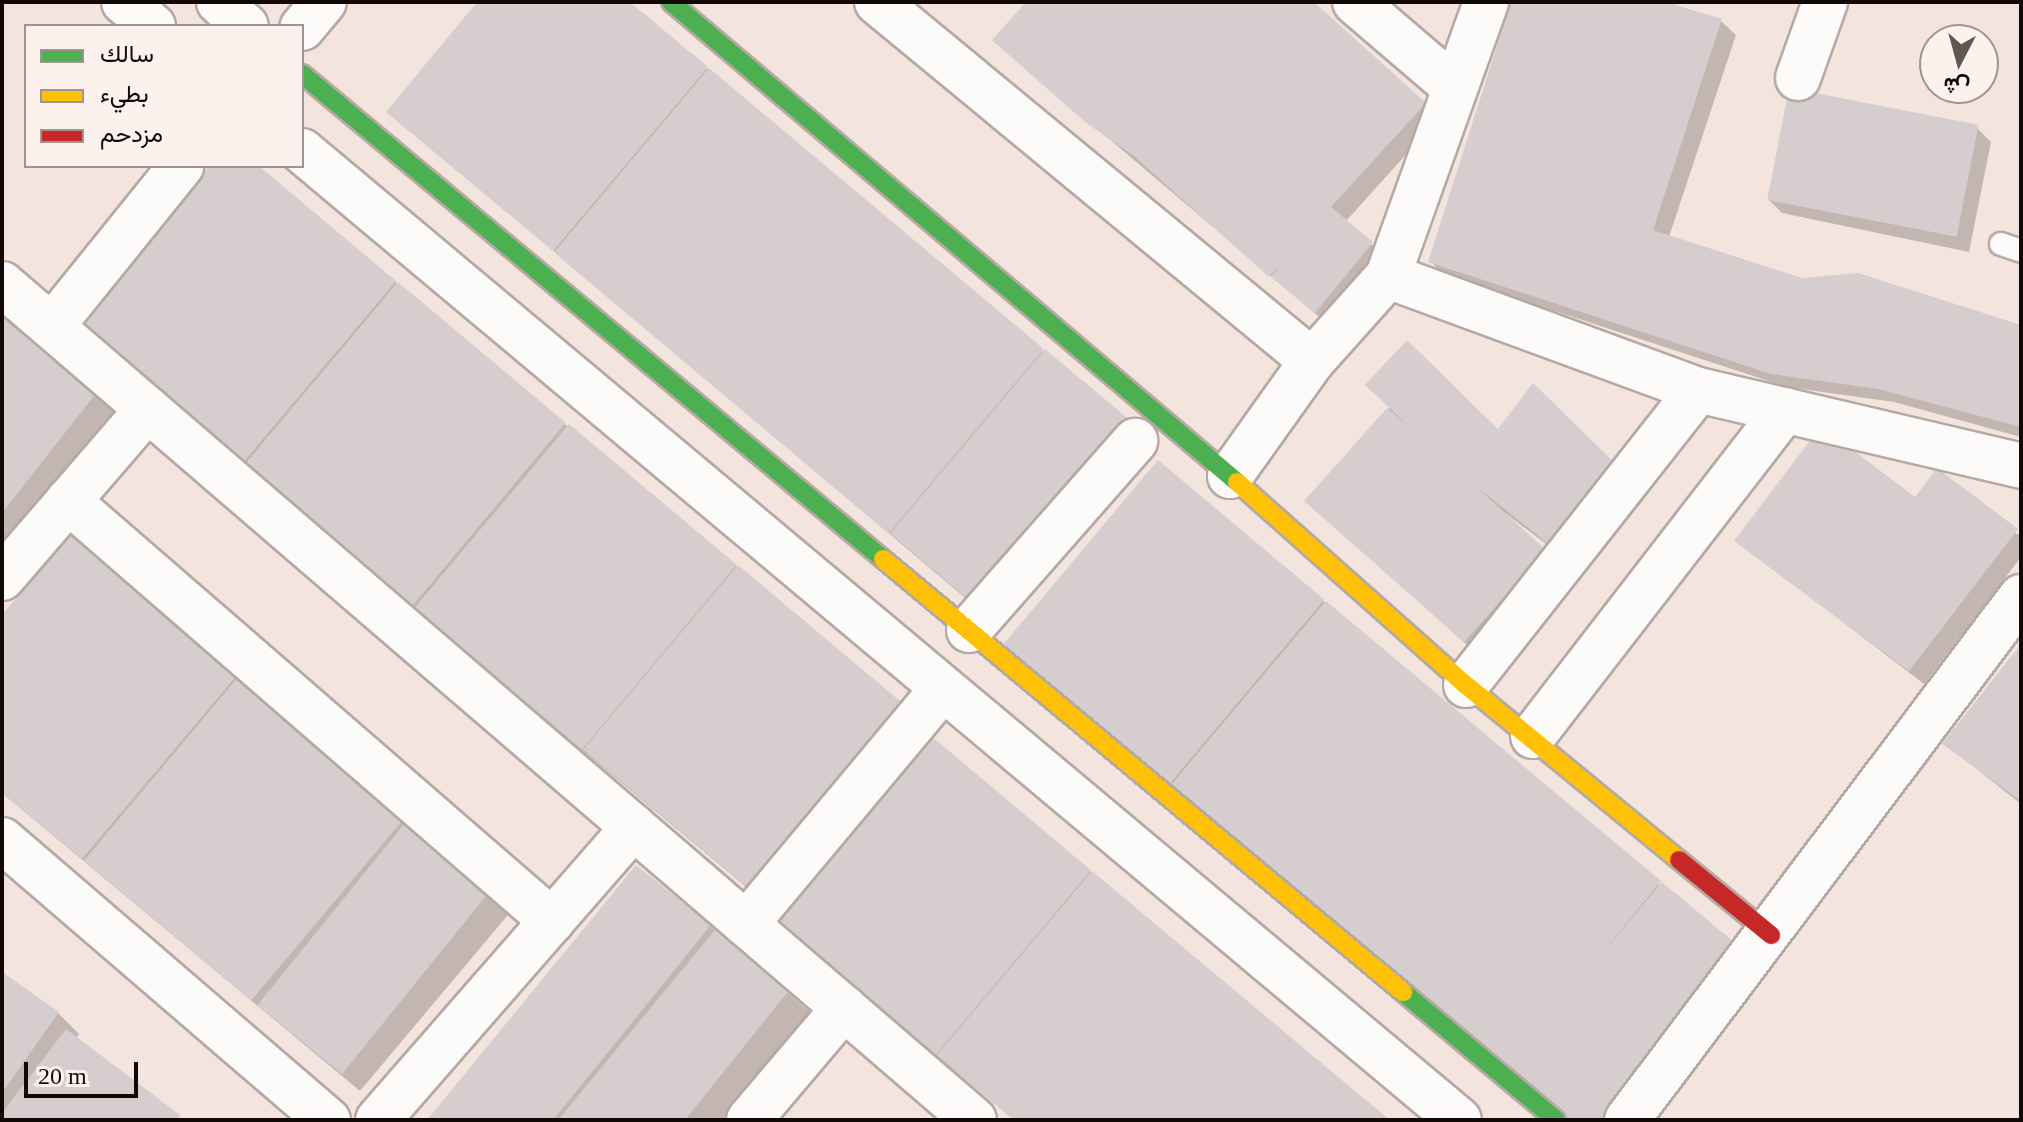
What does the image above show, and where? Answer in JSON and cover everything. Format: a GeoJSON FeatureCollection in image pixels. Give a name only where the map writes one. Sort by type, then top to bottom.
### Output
{"type":"FeatureCollection","features":[{"type":"Feature","properties":{"kind":"street"},"geometry":{"type":"LineString","coordinates":[[219,2],[244,24]]}},
{"type":"Feature","properties":{"kind":"street"},"geometry":{"type":"LineString","coordinates":[[304,26],[324,2]]}},
{"type":"Feature","properties":{"kind":"street"},"geometry":{"type":"LineString","coordinates":[[671,2],[1230,476],[1466,685],[1533,736],[1771,935]]}},
{"type":"Feature","properties":{"kind":"street"},"geometry":{"type":"LineString","coordinates":[[877,2],[1312,361]]}},
{"type":"Feature","properties":{"kind":"street"},"geometry":{"type":"LineString","coordinates":[[1355,2],[1454,87]]}},
{"type":"Feature","properties":{"kind":"street"},"geometry":{"type":"LineString","coordinates":[[1230,476],[1312,361],[1388,276],[1486,2]]}},
{"type":"Feature","properties":{"kind":"street"},"geometry":{"type":"LineString","coordinates":[[1798,78],[1825,2]]}},
{"type":"Feature","properties":{"kind":"street"},"geometry":{"type":"LineString","coordinates":[[304,76],[1556,1120]]}},
{"type":"Feature","properties":{"kind":"street"},"geometry":{"type":"LineString","coordinates":[[304,153],[1459,1120]]}},
{"type":"Feature","properties":{"kind":"street"},"geometry":{"type":"LineString","coordinates":[[52,326],[179,168]]}},
{"type":"Feature","properties":{"kind":"street"},"geometry":{"type":"LineString","coordinates":[[1388,276],[1698,390],[2021,466]]}},
{"type":"Feature","properties":{"kind":"street"},"geometry":{"type":"LineString","coordinates":[[2,284],[974,1120]]}},
{"type":"Feature","properties":{"kind":"street"},"geometry":{"type":"LineString","coordinates":[[1466,685],[1698,390]]}},
{"type":"Feature","properties":{"kind":"street"},"geometry":{"type":"LineString","coordinates":[[2,578],[148,409]]}},
{"type":"Feature","properties":{"kind":"street"},"geometry":{"type":"LineString","coordinates":[[1533,736],[1785,410]]}},
{"type":"Feature","properties":{"kind":"street"},"geometry":{"type":"LineString","coordinates":[[969,630],[1135,441]]}},
{"type":"Feature","properties":{"kind":"street"},"geometry":{"type":"LineString","coordinates":[[68,501],[552,921]]}},
{"type":"Feature","properties":{"kind":"street"},"geometry":{"type":"LineString","coordinates":[[1627,1120],[1771,935],[2021,597]]}},
{"type":"Feature","properties":{"kind":"street"},"geometry":{"type":"LineString","coordinates":[[746,924],[943,688]]}},
{"type":"Feature","properties":{"kind":"street"},"geometry":{"type":"LineString","coordinates":[[378,1120],[634,827]]}},
{"type":"Feature","properties":{"kind":"street"},"geometry":{"type":"LineString","coordinates":[[2,840],[328,1120]]}},
{"type":"Feature","properties":{"kind":"street"},"geometry":{"type":"LineString","coordinates":[[763,1115],[844,1008]]}},
{"type":"Feature","properties":{"kind":"building"},"geometry":{"type":"Polygon","coordinates":[[[477,2],[630,2],[708,67],[553,251],[386,112],[477,2]]]}},
{"type":"Feature","properties":{"kind":"building"},"geometry":{"type":"Polygon","coordinates":[[[1026,2],[1314,2],[1426,103],[1331,207],[1373,242],[1315,313],[1271,277],[1280,265],[1269,277],[1134,156],[1085,122],[992,40],[1026,2]]]}},
{"type":"Feature","properties":{"kind":"building"},"geometry":{"type":"Polygon","coordinates":[[[1511,2],[1666,2],[1722,19],[1653,230],[1802,278],[1858,273],[2021,325],[2021,427],[1878,389],[1771,374],[1428,262],[1511,2]]]}},
{"type":"Feature","properties":{"kind":"building"},"geometry":{"type":"Polygon","coordinates":[[[709,68],[1044,349],[889,534],[554,253],[709,68]]]}},
{"type":"Feature","properties":{"kind":"building"},"geometry":{"type":"Polygon","coordinates":[[[1789,88],[1978,125],[1957,237],[1767,200],[1789,88]]]}},
{"type":"Feature","properties":{"kind":"building"},"geometry":{"type":"Polygon","coordinates":[[[207,168],[261,168],[396,281],[241,465],[74,326],[207,168]]]}},
{"type":"Feature","properties":{"kind":"building"},"geometry":{"type":"Polygon","coordinates":[[[398,282],[566,423],[411,607],[243,467],[398,282]]]}},
{"type":"Feature","properties":{"kind":"building"},"geometry":{"type":"Polygon","coordinates":[[[2,305],[13,314],[7,322],[97,392],[2,513],[2,305]]]}},
{"type":"Feature","properties":{"kind":"building"},"geometry":{"type":"Polygon","coordinates":[[[1407,340],[1498,429],[1533,383],[1622,470],[1551,546],[1473,484],[1546,550],[1464,642],[1304,501],[1387,408],[1409,426],[1365,385],[1407,340]]]}},
{"type":"Feature","properties":{"kind":"building"},"geometry":{"type":"Polygon","coordinates":[[[1045,349],[1128,419],[974,604],[890,534],[1045,349]]]}},
{"type":"Feature","properties":{"kind":"building"},"geometry":{"type":"Polygon","coordinates":[[[569,424],[737,565],[582,749],[414,609],[569,424]]]}},
{"type":"Feature","properties":{"kind":"building"},"geometry":{"type":"Polygon","coordinates":[[[1821,426],[1915,497],[1937,468],[2018,529],[1909,671],[1734,541],[1821,426]]]}},
{"type":"Feature","properties":{"kind":"building"},"geometry":{"type":"Polygon","coordinates":[[[1158,460],[1324,599],[1169,784],[1003,645],[1158,460]]]}},
{"type":"Feature","properties":{"kind":"building"},"geometry":{"type":"Polygon","coordinates":[[[70,535],[237,675],[82,859],[2,793],[2,615],[70,535]]]}},
{"type":"Feature","properties":{"kind":"building"},"geometry":{"type":"Polygon","coordinates":[[[738,565],[905,705],[750,890],[583,750],[738,565]]]}},
{"type":"Feature","properties":{"kind":"building"},"geometry":{"type":"Polygon","coordinates":[[[1326,601],[1661,881],[1583,976],[1662,882],[1746,952],[1604,1120],[1571,1120],[1171,785],[1326,601]]]}},
{"type":"Feature","properties":{"kind":"building"},"geometry":{"type":"Polygon","coordinates":[[[2021,644],[2021,801],[1942,744],[2021,644]]]}},
{"type":"Feature","properties":{"kind":"building"},"geometry":{"type":"Polygon","coordinates":[[[239,676],[406,816],[251,1001],[84,861],[239,676]]]}},
{"type":"Feature","properties":{"kind":"building"},"geometry":{"type":"Polygon","coordinates":[[[924,730],[1091,870],[936,1055],[769,915],[924,730]]]}},
{"type":"Feature","properties":{"kind":"building"},"geometry":{"type":"Polygon","coordinates":[[[409,818],[494,887],[342,1074],[257,1005],[409,818]]]}},
{"type":"Feature","properties":{"kind":"building"},"geometry":{"type":"Polygon","coordinates":[[[636,865],[711,925],[553,1120],[427,1120],[636,865]]]}},
{"type":"Feature","properties":{"kind":"building"},"geometry":{"type":"Polygon","coordinates":[[[1092,871],[1390,1120],[1014,1120],[937,1055],[1092,871]]]}},
{"type":"Feature","properties":{"kind":"building"},"geometry":{"type":"Polygon","coordinates":[[[716,929],[790,989],[685,1120],[558,1120],[716,929]]]}},
{"type":"Feature","properties":{"kind":"building"},"geometry":{"type":"Polygon","coordinates":[[[2,972],[59,1012],[2,1093],[2,972]]]}},
{"type":"Feature","properties":{"kind":"building"},"geometry":{"type":"Polygon","coordinates":[[[66,1029],[180,1115],[176,1120],[2,1120],[2,1113],[66,1029]]]}},
{"type":"Feature","properties":{"kind":"traffic: fast"},"geometry":{"type":"LineString","coordinates":[[671,2],[1237,482]]}},
{"type":"Feature","properties":{"kind":"traffic: fast"},"geometry":{"type":"LineString","coordinates":[[304,76],[883,559]]}},
{"type":"Feature","properties":{"kind":"traffic: fast"},"geometry":{"type":"LineString","coordinates":[[1403,992],[1556,1120]]}},
{"type":"Feature","properties":{"kind":"traffic: slow"},"geometry":{"type":"LineString","coordinates":[[1237,482],[1466,685],[1679,860]]}},
{"type":"Feature","properties":{"kind":"traffic: slow"},"geometry":{"type":"LineString","coordinates":[[883,559],[1403,992]]}},
{"type":"Feature","properties":{"kind":"traffic: jam"},"geometry":{"type":"LineString","coordinates":[[1679,860],[1771,935]]}}]}
